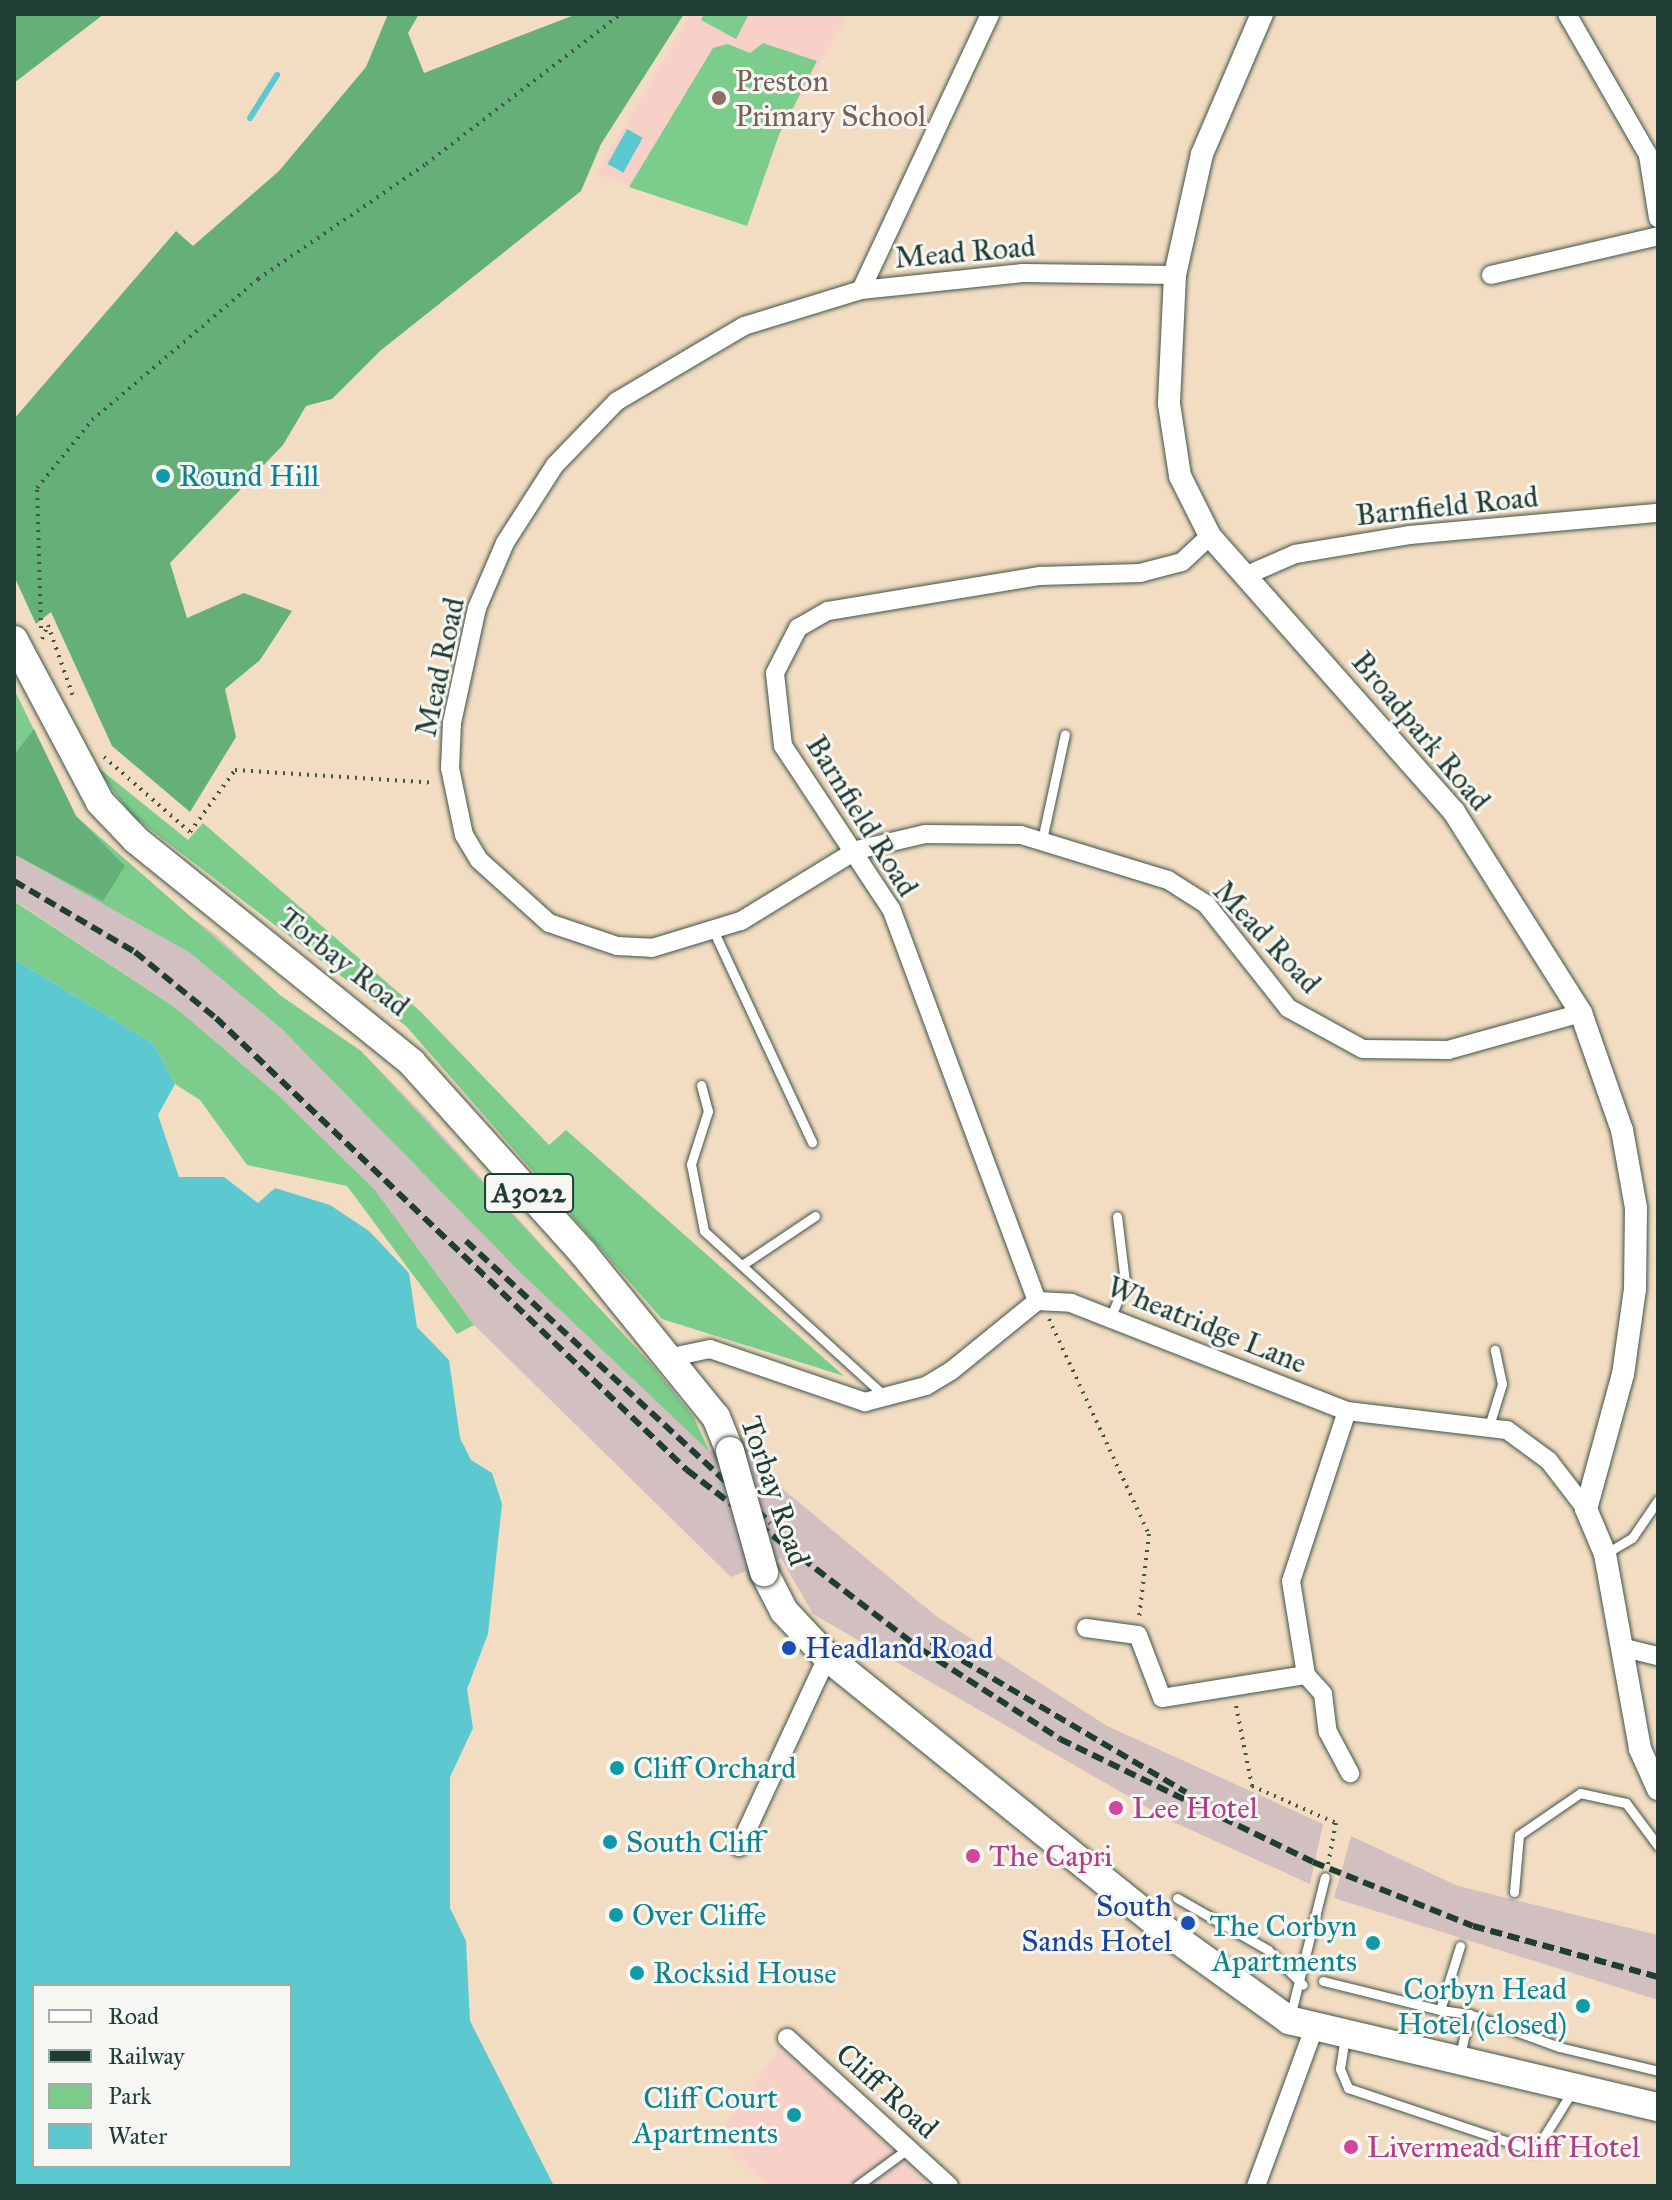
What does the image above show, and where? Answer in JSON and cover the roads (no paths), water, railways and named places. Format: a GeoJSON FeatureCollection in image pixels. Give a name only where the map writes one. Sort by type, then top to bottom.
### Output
{"type":"FeatureCollection","features":[{"type":"Feature","properties":{"kind":"main road","name":"Torbay Road"},"geometry":{"type":"LineString","coordinates":[[14,640],[52,721],[100,802],[136,840],[412,1063],[716,1417],[730,1451],[764,1572],[784,1611],[827,1657],[1174,1937],[1301,2024],[1345,2037],[1658,2107]]}},
{"type":"Feature","properties":{"kind":"street"},"geometry":{"type":"LineString","coordinates":[[861,290],[990,14]]}},
{"type":"Feature","properties":{"kind":"street","name":"Broadpark Road"},"geometry":{"type":"LineString","coordinates":[[1262,14],[1202,154],[1175,275],[1169,404],[1187,498],[1210,536],[1454,812],[1581,1013],[1622,1130],[1636,1208],[1623,1374],[1586,1509]]}},
{"type":"Feature","properties":{"kind":"street"},"geometry":{"type":"LineString","coordinates":[[1567,14],[1653,153],[1658,218]]}},
{"type":"Feature","properties":{"kind":"street"},"geometry":{"type":"LineString","coordinates":[[1491,275],[1658,236]]}},
{"type":"Feature","properties":{"kind":"street","name":"Mead Road"},"geometry":{"type":"LineString","coordinates":[[1175,275],[1023,273],[861,290],[744,326],[678,358],[617,401],[555,465],[505,543],[477,608],[452,723],[452,784],[479,860],[549,923],[617,946],[652,948],[714,932],[857,850],[925,834],[1042,840],[1168,880],[1206,904],[1288,1008],[1363,1049],[1448,1050],[1581,1013]]}},
{"type":"Feature","properties":{"kind":"street","name":"Barnfield Road"},"geometry":{"type":"LineString","coordinates":[[1247,575],[1295,554],[1410,535],[1658,513]]}},
{"type":"Feature","properties":{"kind":"street","name":"Barnfield Road"},"geometry":{"type":"LineString","coordinates":[[1037,1301],[891,909],[857,850],[783,746],[775,673],[798,628],[828,611],[1025,579],[1140,573],[1182,562],[1210,536]]}},
{"type":"Feature","properties":{"kind":"street"},"geometry":{"type":"LineString","coordinates":[[667,1358],[710,1349],[829,1396],[888,1398],[951,1371],[1037,1301]]}},
{"type":"Feature","properties":{"kind":"street","name":"Wheatridge Lane"},"geometry":{"type":"LineString","coordinates":[[1037,1301],[1071,1303],[1347,1411],[1507,1430],[1549,1461],[1586,1509],[1605,1554],[1625,1648],[1640,1749],[1658,1789]]}},
{"type":"Feature","properties":{"kind":"street"},"geometry":{"type":"LineString","coordinates":[[1347,1411],[1291,1581],[1306,1675],[1323,1694],[1328,1732],[1350,1773]]}},
{"type":"Feature","properties":{"kind":"street"},"geometry":{"type":"LineString","coordinates":[[1086,1628],[1138,1635],[1162,1698],[1306,1675]]}},
{"type":"Feature","properties":{"kind":"street"},"geometry":{"type":"LineString","coordinates":[[1625,1648],[1658,1656]]}},
{"type":"Feature","properties":{"kind":"street"},"geometry":{"type":"LineString","coordinates":[[739,1847],[827,1657]]}},
{"type":"Feature","properties":{"kind":"street"},"geometry":{"type":"LineString","coordinates":[[1256,2186],[1301,2024]]}},
{"type":"Feature","properties":{"kind":"street","name":"Cliff Road"},"geometry":{"type":"LineString","coordinates":[[787,2038],[949,2186]]}},
{"type":"Feature","properties":{"kind":"lane"},"geometry":{"type":"LineString","coordinates":[[1042,840],[1065,734]]}},
{"type":"Feature","properties":{"kind":"lane"},"geometry":{"type":"LineString","coordinates":[[714,932],[812,1142]]}},
{"type":"Feature","properties":{"kind":"lane"},"geometry":{"type":"LineString","coordinates":[[701,1085],[708,1111],[691,1164],[698,1219],[710,1240],[742,1265],[888,1398]]}},
{"type":"Feature","properties":{"kind":"lane"},"geometry":{"type":"LineString","coordinates":[[742,1265],[815,1216]]}},
{"type":"Feature","properties":{"kind":"lane"},"geometry":{"type":"LineString","coordinates":[[1110,1319],[1125,1282],[1117,1216]]}},
{"type":"Feature","properties":{"kind":"lane"},"geometry":{"type":"LineString","coordinates":[[1489,1426],[1502,1384],[1495,1350]]}},
{"type":"Feature","properties":{"kind":"lane"},"geometry":{"type":"LineString","coordinates":[[1605,1554],[1632,1538],[1658,1500]]}},
{"type":"Feature","properties":{"kind":"lane"},"geometry":{"type":"LineString","coordinates":[[1514,1892],[1519,1835],[1580,1793],[1626,1803],[1658,1846]]}},
{"type":"Feature","properties":{"kind":"lane"},"geometry":{"type":"LineString","coordinates":[[1301,2024],[1303,1985],[1325,1877]]}},
{"type":"Feature","properties":{"kind":"lane"},"geometry":{"type":"LineString","coordinates":[[1177,1898],[1268,1950],[1303,1985]]}},
{"type":"Feature","properties":{"kind":"lane"},"geometry":{"type":"LineString","coordinates":[[1440,2010],[1460,1946]]}},
{"type":"Feature","properties":{"kind":"lane"},"geometry":{"type":"LineString","coordinates":[[1323,1981],[1440,2010],[1469,2014],[1559,2047],[1658,2071]]}},
{"type":"Feature","properties":{"kind":"lane"},"geometry":{"type":"LineString","coordinates":[[1458,2063],[1469,2014]]}},
{"type":"Feature","properties":{"kind":"lane"},"geometry":{"type":"LineString","coordinates":[[1345,2037],[1340,2069],[1348,2088],[1535,2151],[1575,2087]]}},
{"type":"Feature","properties":{"kind":"lane"},"geometry":{"type":"LineString","coordinates":[[857,2186],[909,2148]]}},
{"type":"Feature","properties":{"kind":"water"},"geometry":{"type":"Polygon","coordinates":[[[627,129],[643,138],[623,173],[608,164],[627,129]]]}},
{"type":"Feature","properties":{"kind":"water"},"geometry":{"type":"Polygon","coordinates":[[[14,959],[154,1044],[175,1084],[158,1115],[179,1177],[224,1177],[258,1203],[275,1188],[330,1205],[369,1231],[409,1273],[417,1327],[449,1360],[460,1438],[471,1460],[492,1473],[502,1504],[488,1634],[467,1689],[473,1728],[450,1777],[450,1908],[466,1941],[470,2021],[554,2186],[14,2186],[14,959]]]}},
{"type":"Feature","properties":{"kind":"waterway"},"geometry":{"type":"LineString","coordinates":[[250,118],[277,75]]}},
{"type":"Feature","properties":{"kind":"railway"},"geometry":{"type":"LineString","coordinates":[[14,881],[135,952],[216,1018],[687,1470],[922,1650],[1060,1739],[1313,1862],[1473,1926],[1658,1977]]}},
{"type":"Feature","properties":{"kind":"railway"},"geometry":{"type":"LineString","coordinates":[[466,1241],[771,1523]]}},
{"type":"Feature","properties":{"kind":"railway"},"geometry":{"type":"LineString","coordinates":[[931,1642],[1186,1792]]}},
{"type":"Feature","properties":{"kind":"place","name":"Preston Primary School"},"geometry":{"type":"Point","coordinates":[719,98]}},
{"type":"Feature","properties":{"kind":"place","name":"Round Hill"},"geometry":{"type":"Point","coordinates":[163,476]}},
{"type":"Feature","properties":{"kind":"place","name":"Headland Road"},"geometry":{"type":"Point","coordinates":[789,1648]}},
{"type":"Feature","properties":{"kind":"place","name":"Cliff Orchard"},"geometry":{"type":"Point","coordinates":[617,1768]}},
{"type":"Feature","properties":{"kind":"place","name":"Lee Hotel"},"geometry":{"type":"Point","coordinates":[1116,1808]}},
{"type":"Feature","properties":{"kind":"place","name":"South Cliff"},"geometry":{"type":"Point","coordinates":[610,1842]}},
{"type":"Feature","properties":{"kind":"place","name":"The Capri"},"geometry":{"type":"Point","coordinates":[973,1856]}},
{"type":"Feature","properties":{"kind":"place","name":"Over Cliffe"},"geometry":{"type":"Point","coordinates":[616,1915]}},
{"type":"Feature","properties":{"kind":"place","name":"South Sands Hotel"},"geometry":{"type":"Point","coordinates":[1188,1923]}},
{"type":"Feature","properties":{"kind":"place","name":"The Corbyn Apartments"},"geometry":{"type":"Point","coordinates":[1373,1943]}},
{"type":"Feature","properties":{"kind":"place","name":"Rocksid House"},"geometry":{"type":"Point","coordinates":[637,1973]}},
{"type":"Feature","properties":{"kind":"place","name":"Corbyn Head Hotel (closed)"},"geometry":{"type":"Point","coordinates":[1583,2006]}},
{"type":"Feature","properties":{"kind":"place","name":"Cliff Court Apartments"},"geometry":{"type":"Point","coordinates":[794,2115]}},
{"type":"Feature","properties":{"kind":"place","name":"Livermead Cliff Hotel"},"geometry":{"type":"Point","coordinates":[1351,2147]}}]}
